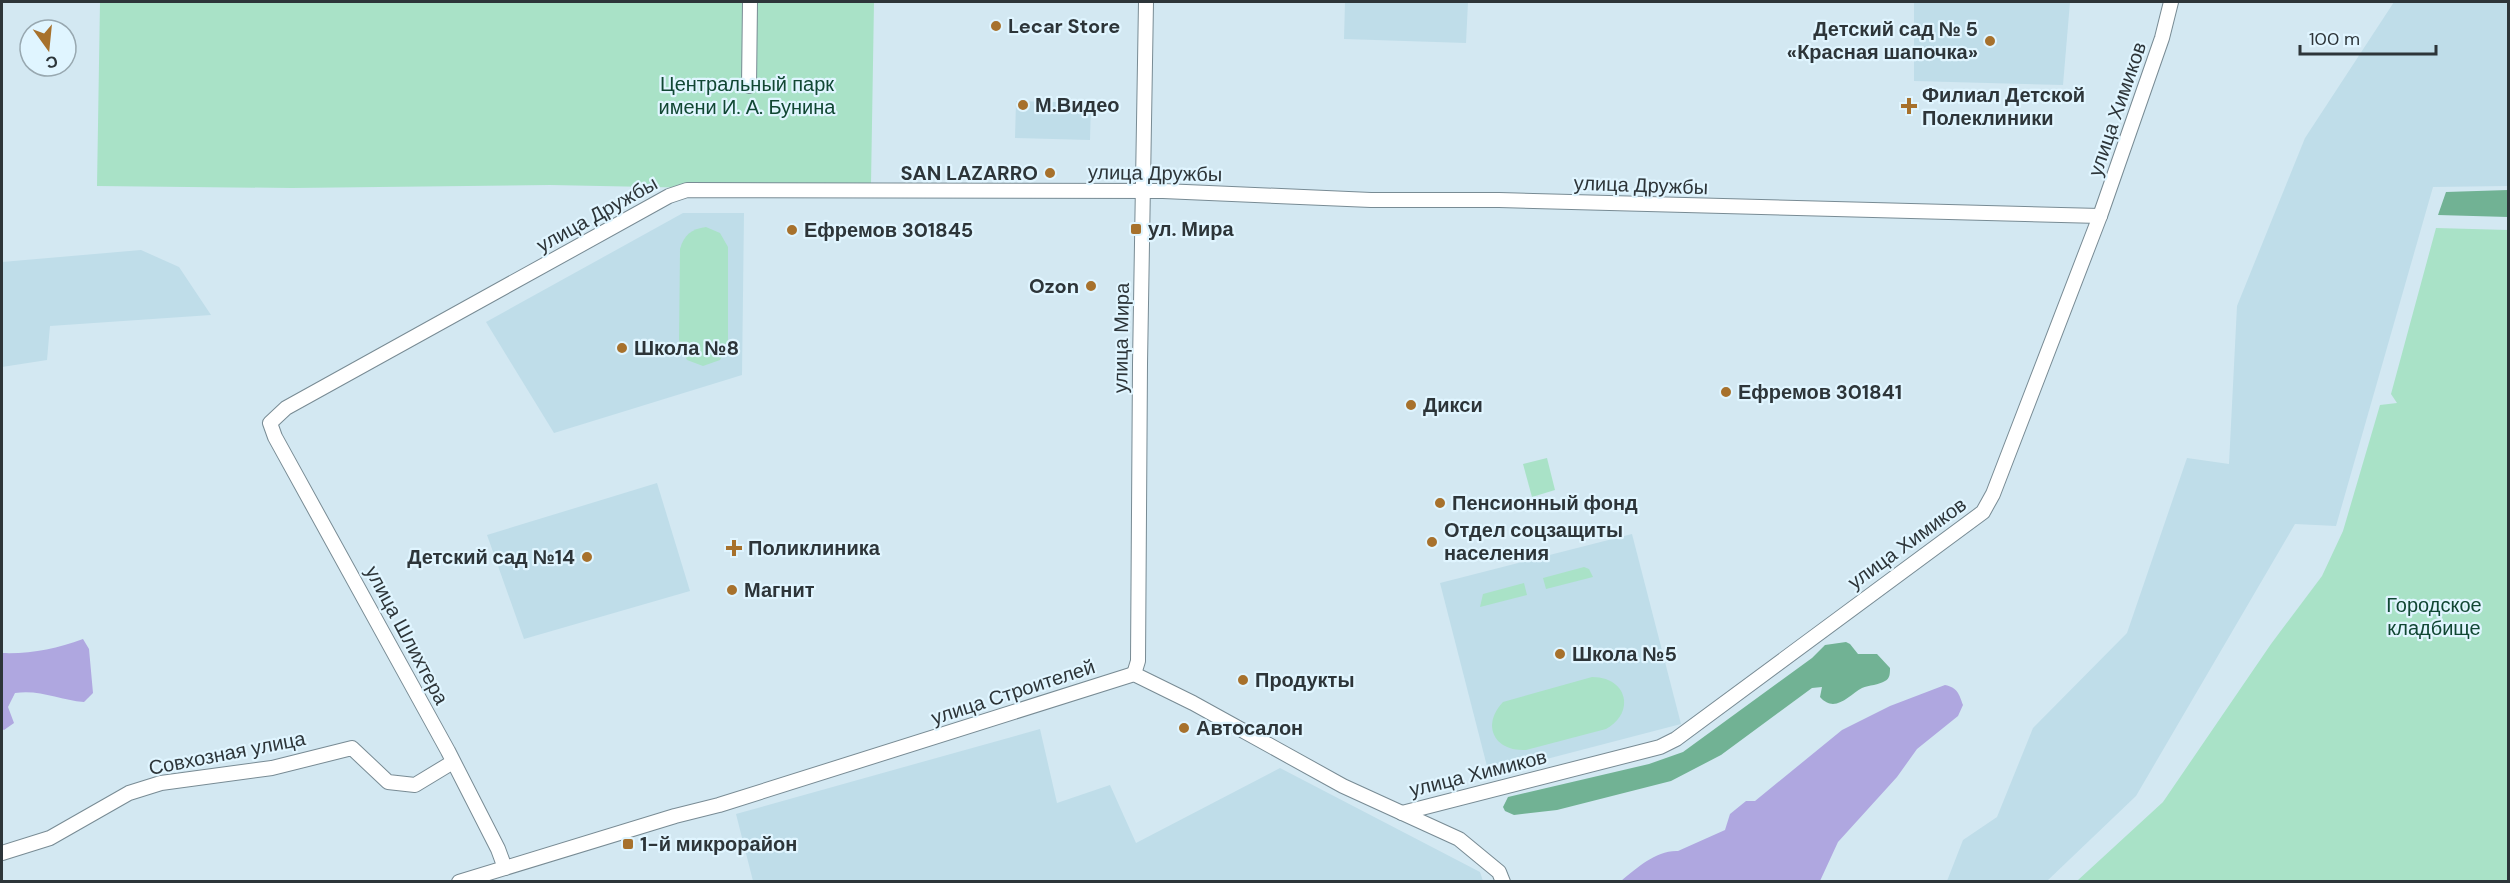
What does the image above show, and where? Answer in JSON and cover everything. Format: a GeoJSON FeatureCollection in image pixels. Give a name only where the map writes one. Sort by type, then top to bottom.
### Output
{"type":"FeatureCollection","features":[{"type":"Feature","properties":{"kind":"street"},"geometry":{"type":"LineString","coordinates":[[749,86],[750,2]]}},
{"type":"Feature","properties":{"kind":"street","name":"улица Мира"},"geometry":{"type":"LineString","coordinates":[[1134,674],[1138,662],[1146,2]]}},
{"type":"Feature","properties":{"kind":"street","name":"улица Химиков"},"geometry":{"type":"LineString","coordinates":[[1402,813],[1660,747],[1676,739],[1983,512],[1993,494],[2100,216],[2162,39],[2171,2]]}},
{"type":"Feature","properties":{"kind":"street","name":"улица Дружбы"},"geometry":{"type":"LineString","coordinates":[[270,423],[286,408],[669,196],[687,190],[1142,192],[1371,200],[1499,200],[2100,216]]}},
{"type":"Feature","properties":{"kind":"street","name":"улица Шлихтера"},"geometry":{"type":"LineString","coordinates":[[270,423],[275,437],[453,762],[498,849],[505,868]]}},
{"type":"Feature","properties":{"kind":"street"},"geometry":{"type":"LineString","coordinates":[[1134,674],[1193,703],[1343,786],[1459,839],[1501,877]]}},
{"type":"Feature","properties":{"kind":"street","name":"улица Строителей"},"geometry":{"type":"LineString","coordinates":[[466,880],[675,816],[719,805],[1134,674]]}},
{"type":"Feature","properties":{"kind":"street","name":"Совхозная улица"},"geometry":{"type":"LineString","coordinates":[[2,852],[50,838],[129,793],[161,783],[272,768],[352,748],[388,782],[415,785],[453,762]]}},
{"type":"Feature","properties":{"kind":"shaded area"},"geometry":{"type":"Polygon","coordinates":[[[1345,2],[1468,2],[1466,43],[1344,39],[1345,2]]]}},
{"type":"Feature","properties":{"kind":"shaded area","name":"Детский сад № 5 «Красная шапочка»"},"geometry":{"type":"Polygon","coordinates":[[[1914,2],[2070,2],[2063,85],[1914,81],[1914,2]]]}},
{"type":"Feature","properties":{"kind":"shaded area"},"geometry":{"type":"Polygon","coordinates":[[[2394,2],[2508,2],[2508,186],[2433,187],[2336,526],[2295,524],[2136,796],[2047,881],[1947,881],[1963,840],[1997,817],[2033,728],[2127,633],[2187,458],[2229,464],[2237,306],[2305,138],[2394,2]]]}},
{"type":"Feature","properties":{"kind":"shaded area"},"geometry":{"type":"Polygon","coordinates":[[[1016,101],[1091,103],[1090,140],[1015,138],[1016,101]]]}},
{"type":"Feature","properties":{"kind":"shaded area","name":"Школа №8"},"geometry":{"type":"Polygon","coordinates":[[[683,213],[744,213],[742,375],[554,433],[486,322],[683,213]]]}},
{"type":"Feature","properties":{"kind":"shaded area"},"geometry":{"type":"Polygon","coordinates":[[[141,250],[179,267],[211,315],[50,326],[47,360],[2,367],[2,262],[141,250]]]}},
{"type":"Feature","properties":{"kind":"shaded area","name":"Детский сад №14"},"geometry":{"type":"Polygon","coordinates":[[[657,483],[690,591],[524,639],[487,535],[657,483]]]}},
{"type":"Feature","properties":{"kind":"shaded area","name":"Школа №5"},"geometry":{"type":"Polygon","coordinates":[[[1632,534],[1681,724],[1489,774],[1440,583],[1632,534]]]}},
{"type":"Feature","properties":{"kind":"shaded area"},"geometry":{"type":"Polygon","coordinates":[[[83,639],[89,649],[93,693],[84,702],[33,692],[15,693],[8,707],[14,723],[2,729],[2,653],[43,650],[83,639]]]}},
{"type":"Feature","properties":{"kind":"shaded area"},"geometry":{"type":"Polygon","coordinates":[[[1945,685],[1957,692],[1963,705],[1958,716],[1917,749],[1897,777],[1838,842],[1820,881],[1621,881],[1662,853],[1678,851],[1725,830],[1730,814],[1746,801],[1755,801],[1842,730],[1890,706],[1945,685]]]}},
{"type":"Feature","properties":{"kind":"shaded area"},"geometry":{"type":"Polygon","coordinates":[[[1040,729],[1057,803],[1110,785],[1136,843],[1280,768],[1480,872],[1483,881],[753,881],[736,814],[1040,729]]]}},
{"type":"Feature","properties":{"kind":"green space","name":"Центральный парк имени И. А. Бунина"},"geometry":{"type":"Polygon","coordinates":[[[100,2],[874,2],[871,184],[796,190],[550,185],[292,188],[97,186],[100,2]]]}},
{"type":"Feature","properties":{"kind":"green space"},"geometry":{"type":"Polygon","coordinates":[[[2508,190],[2508,217],[2438,215],[2446,192],[2508,190]]]}},
{"type":"Feature","properties":{"kind":"green space"},"geometry":{"type":"Polygon","coordinates":[[[706,227],[720,233],[728,247],[728,345],[720,360],[703,366],[687,360],[679,344],[680,249],[689,234],[696,229],[706,227]]]}},
{"type":"Feature","properties":{"kind":"green space","name":"Городское кладбище"},"geometry":{"type":"Polygon","coordinates":[[[2436,228],[2508,230],[2508,881],[2077,881],[2163,802],[2271,644],[2322,576],[2343,531],[2380,405],[2397,403],[2391,394],[2436,228]]]}},
{"type":"Feature","properties":{"kind":"green space"},"geometry":{"type":"Polygon","coordinates":[[[1547,458],[1555,490],[1532,497],[1523,464],[1547,458]]]}},
{"type":"Feature","properties":{"kind":"green space"},"geometry":{"type":"Polygon","coordinates":[[[1584,567],[1589,569],[1593,577],[1546,589],[1543,578],[1584,567]]]}},
{"type":"Feature","properties":{"kind":"green space"},"geometry":{"type":"Polygon","coordinates":[[[1524,583],[1527,595],[1480,607],[1483,594],[1524,583]]]}},
{"type":"Feature","properties":{"kind":"green space"},"geometry":{"type":"Polygon","coordinates":[[[1846,642],[1858,654],[1877,654],[1890,668],[1888,679],[1862,688],[1842,702],[1831,704],[1820,697],[1822,687],[1812,688],[1721,755],[1671,781],[1557,810],[1514,815],[1505,811],[1503,807],[1508,797],[1649,764],[1683,752],[1812,658],[1825,645],[1846,642]]]}},
{"type":"Feature","properties":{"kind":"green space"},"geometry":{"type":"Polygon","coordinates":[[[1592,677],[1613,683],[1620,689],[1623,697],[1624,705],[1621,714],[1606,729],[1526,750],[1506,747],[1494,735],[1493,719],[1503,702],[1592,677]]]}},
{"type":"Feature","properties":{"kind":"place","name":"Lecar Store"},"geometry":{"type":"Point","coordinates":[996,26]}},
{"type":"Feature","properties":{"kind":"place","name":"Детский сад № 5 «Красная шапочка»"},"geometry":{"type":"Point","coordinates":[1990,41]}},
{"type":"Feature","properties":{"kind":"place","name":"М.Видео"},"geometry":{"type":"Point","coordinates":[1023,105]}},
{"type":"Feature","properties":{"kind":"place","name":"Филиал Детской Полеклиники"},"geometry":{"type":"Point","coordinates":[1909,106]}},
{"type":"Feature","properties":{"kind":"place","name":"SAN LAZARRO"},"geometry":{"type":"Point","coordinates":[1050,173]}},
{"type":"Feature","properties":{"kind":"place","name":"ул. Мира"},"geometry":{"type":"Point","coordinates":[1136,229]}},
{"type":"Feature","properties":{"kind":"place","name":"Ефремов 301845"},"geometry":{"type":"Point","coordinates":[792,230]}},
{"type":"Feature","properties":{"kind":"place","name":"Ozon"},"geometry":{"type":"Point","coordinates":[1091,286]}},
{"type":"Feature","properties":{"kind":"place","name":"Школа №8"},"geometry":{"type":"Point","coordinates":[622,348]}},
{"type":"Feature","properties":{"kind":"place","name":"Ефремов 301841"},"geometry":{"type":"Point","coordinates":[1726,392]}},
{"type":"Feature","properties":{"kind":"place","name":"Дикси"},"geometry":{"type":"Point","coordinates":[1411,405]}},
{"type":"Feature","properties":{"kind":"place","name":"Пенсионный фонд"},"geometry":{"type":"Point","coordinates":[1440,503]}},
{"type":"Feature","properties":{"kind":"place","name":"Отдел соцзащиты населения"},"geometry":{"type":"Point","coordinates":[1432,542]}},
{"type":"Feature","properties":{"kind":"place","name":"Поликлиника"},"geometry":{"type":"Point","coordinates":[734,548]}},
{"type":"Feature","properties":{"kind":"place","name":"Детский сад №14"},"geometry":{"type":"Point","coordinates":[587,557]}},
{"type":"Feature","properties":{"kind":"place","name":"Магнит"},"geometry":{"type":"Point","coordinates":[732,590]}},
{"type":"Feature","properties":{"kind":"place","name":"Школа №5"},"geometry":{"type":"Point","coordinates":[1560,654]}},
{"type":"Feature","properties":{"kind":"place","name":"Продукты"},"geometry":{"type":"Point","coordinates":[1243,680]}},
{"type":"Feature","properties":{"kind":"place","name":"Автосалон"},"geometry":{"type":"Point","coordinates":[1184,728]}},
{"type":"Feature","properties":{"kind":"place","name":"1-й микрорайон"},"geometry":{"type":"Point","coordinates":[628,844]}}]}
